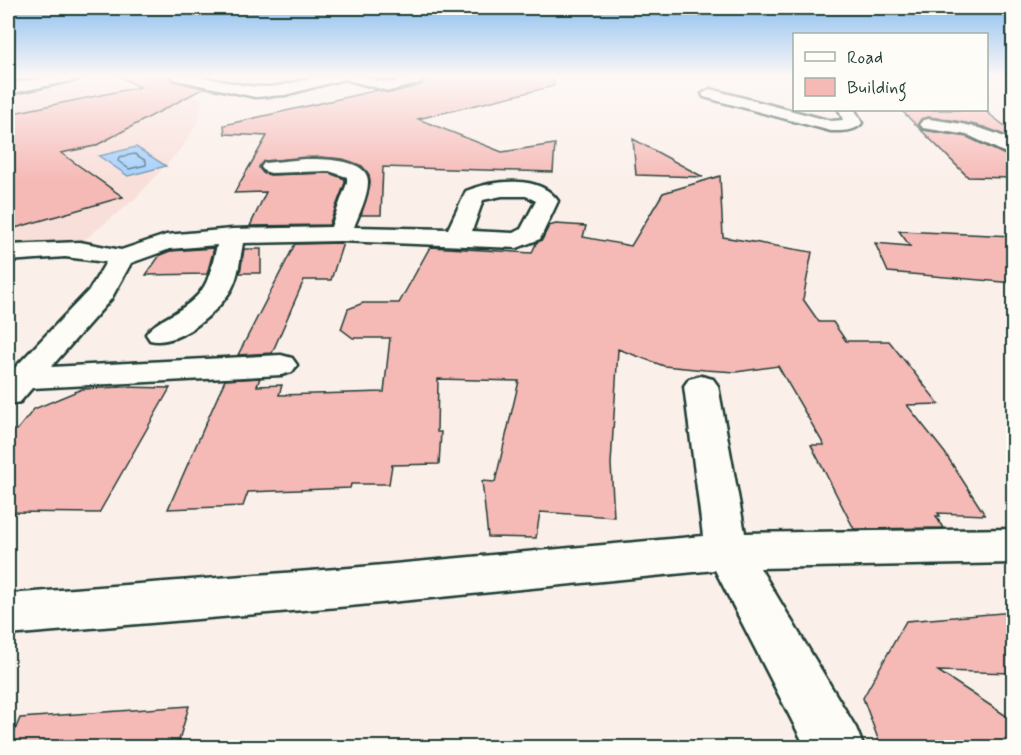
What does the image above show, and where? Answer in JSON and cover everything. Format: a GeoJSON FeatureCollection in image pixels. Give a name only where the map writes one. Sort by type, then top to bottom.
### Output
{"type":"FeatureCollection","features":[{"type":"Feature","properties":{"kind":"street"},"geometry":{"type":"LineString","coordinates":[[776,111],[831,126],[853,123],[848,111]]}},
{"type":"Feature","properties":{"kind":"street"},"geometry":{"type":"LineString","coordinates":[[929,124],[981,132],[992,136],[1014,151]]}},
{"type":"Feature","properties":{"kind":"street"},"geometry":{"type":"LineString","coordinates":[[271,166],[332,165],[353,170],[357,175],[357,183],[340,234]]}},
{"type":"Feature","properties":{"kind":"street"},"geometry":{"type":"LineString","coordinates":[[8,253],[77,250],[101,252],[121,258],[166,242],[232,236],[340,234],[457,237]]}},
{"type":"Feature","properties":{"kind":"street"},"geometry":{"type":"LineString","coordinates":[[161,334],[200,309],[215,295],[223,278],[232,236]]}},
{"type":"Feature","properties":{"kind":"street"},"geometry":{"type":"LineString","coordinates":[[15,387],[101,293],[121,258]]}},
{"type":"Feature","properties":{"kind":"street"},"geometry":{"type":"LineString","coordinates":[[15,387],[281,365]]}},
{"type":"Feature","properties":{"kind":"street"},"geometry":{"type":"LineString","coordinates":[[701,386],[727,551],[836,747]]}},
{"type":"Feature","properties":{"kind":"street"},"geometry":{"type":"LineString","coordinates":[[8,615],[350,587],[727,551],[1014,546]]}},
{"type":"Feature","properties":{"kind":"shaded area"},"geometry":{"type":"Polygon","coordinates":[[[8,111],[200,111],[198,122],[183,146],[135,199],[72,250],[8,252],[8,111]]]}},
{"type":"Feature","properties":{"kind":"water"},"geometry":{"type":"Polygon","coordinates":[[[136,147],[166,166],[128,176],[99,156],[136,147]]]}},
{"type":"Feature","properties":{"kind":"building"},"geometry":{"type":"Polygon","coordinates":[[[22,111],[160,111],[95,146],[61,153],[123,197],[8,230],[8,114],[22,111]]]}},
{"type":"Feature","properties":{"kind":"building"},"geometry":{"type":"Polygon","coordinates":[[[285,111],[450,111],[418,119],[502,152],[555,144],[553,172],[383,167],[381,215],[361,215],[370,182],[368,173],[362,166],[343,159],[321,157],[264,161],[259,168],[263,173],[270,175],[329,173],[345,179],[345,183],[329,225],[250,226],[266,192],[234,193],[267,136],[225,134],[224,125],[285,111]]]}},
{"type":"Feature","properties":{"kind":"building"},"geometry":{"type":"Polygon","coordinates":[[[902,111],[986,111],[1014,133],[1014,139],[984,127],[929,117],[921,119],[918,124],[923,130],[967,137],[1014,159],[1014,178],[968,177],[902,111]]]}},
{"type":"Feature","properties":{"kind":"building"},"geometry":{"type":"Polygon","coordinates":[[[633,139],[703,177],[636,175],[633,139]]]}},
{"type":"Feature","properties":{"kind":"building"},"geometry":{"type":"Polygon","coordinates":[[[720,176],[723,237],[812,252],[803,299],[819,322],[833,322],[846,341],[889,341],[939,404],[907,405],[945,453],[985,515],[938,513],[940,516],[936,516],[943,528],[854,529],[811,445],[824,445],[778,366],[736,372],[664,366],[618,349],[611,464],[614,517],[540,512],[536,538],[488,537],[482,481],[495,482],[519,381],[438,379],[437,432],[441,432],[439,464],[392,465],[389,484],[351,484],[350,488],[248,492],[243,506],[168,509],[225,380],[260,378],[257,386],[282,385],[279,395],[384,392],[390,338],[353,338],[341,329],[348,309],[363,303],[399,303],[430,247],[532,253],[536,243],[542,240],[549,226],[556,224],[586,226],[583,237],[631,246],[663,193],[720,176]]]}},
{"type":"Feature","properties":{"kind":"building"},"geometry":{"type":"Polygon","coordinates":[[[899,231],[1014,236],[1014,283],[888,272],[875,243],[910,246],[899,231]]]}},
{"type":"Feature","properties":{"kind":"building"},"geometry":{"type":"Polygon","coordinates":[[[343,243],[331,280],[304,280],[272,353],[238,355],[295,244],[343,243]]]}},
{"type":"Feature","properties":{"kind":"building"},"geometry":{"type":"Polygon","coordinates":[[[214,248],[207,274],[146,275],[160,255],[170,251],[214,248]]]}},
{"type":"Feature","properties":{"kind":"building"},"geometry":{"type":"Polygon","coordinates":[[[244,249],[261,249],[261,273],[240,273],[244,249]]]}},
{"type":"Feature","properties":{"kind":"building"},"geometry":{"type":"Polygon","coordinates":[[[170,388],[99,513],[8,512],[8,430],[17,430],[34,409],[82,389],[170,388]]]}},
{"type":"Feature","properties":{"kind":"building"},"geometry":{"type":"Polygon","coordinates":[[[1014,612],[1014,673],[938,671],[1014,721],[1014,747],[881,747],[863,698],[906,621],[1014,612]]]}},
{"type":"Feature","properties":{"kind":"building"},"geometry":{"type":"Polygon","coordinates":[[[189,706],[177,747],[8,747],[20,718],[189,706]]]}}]}
